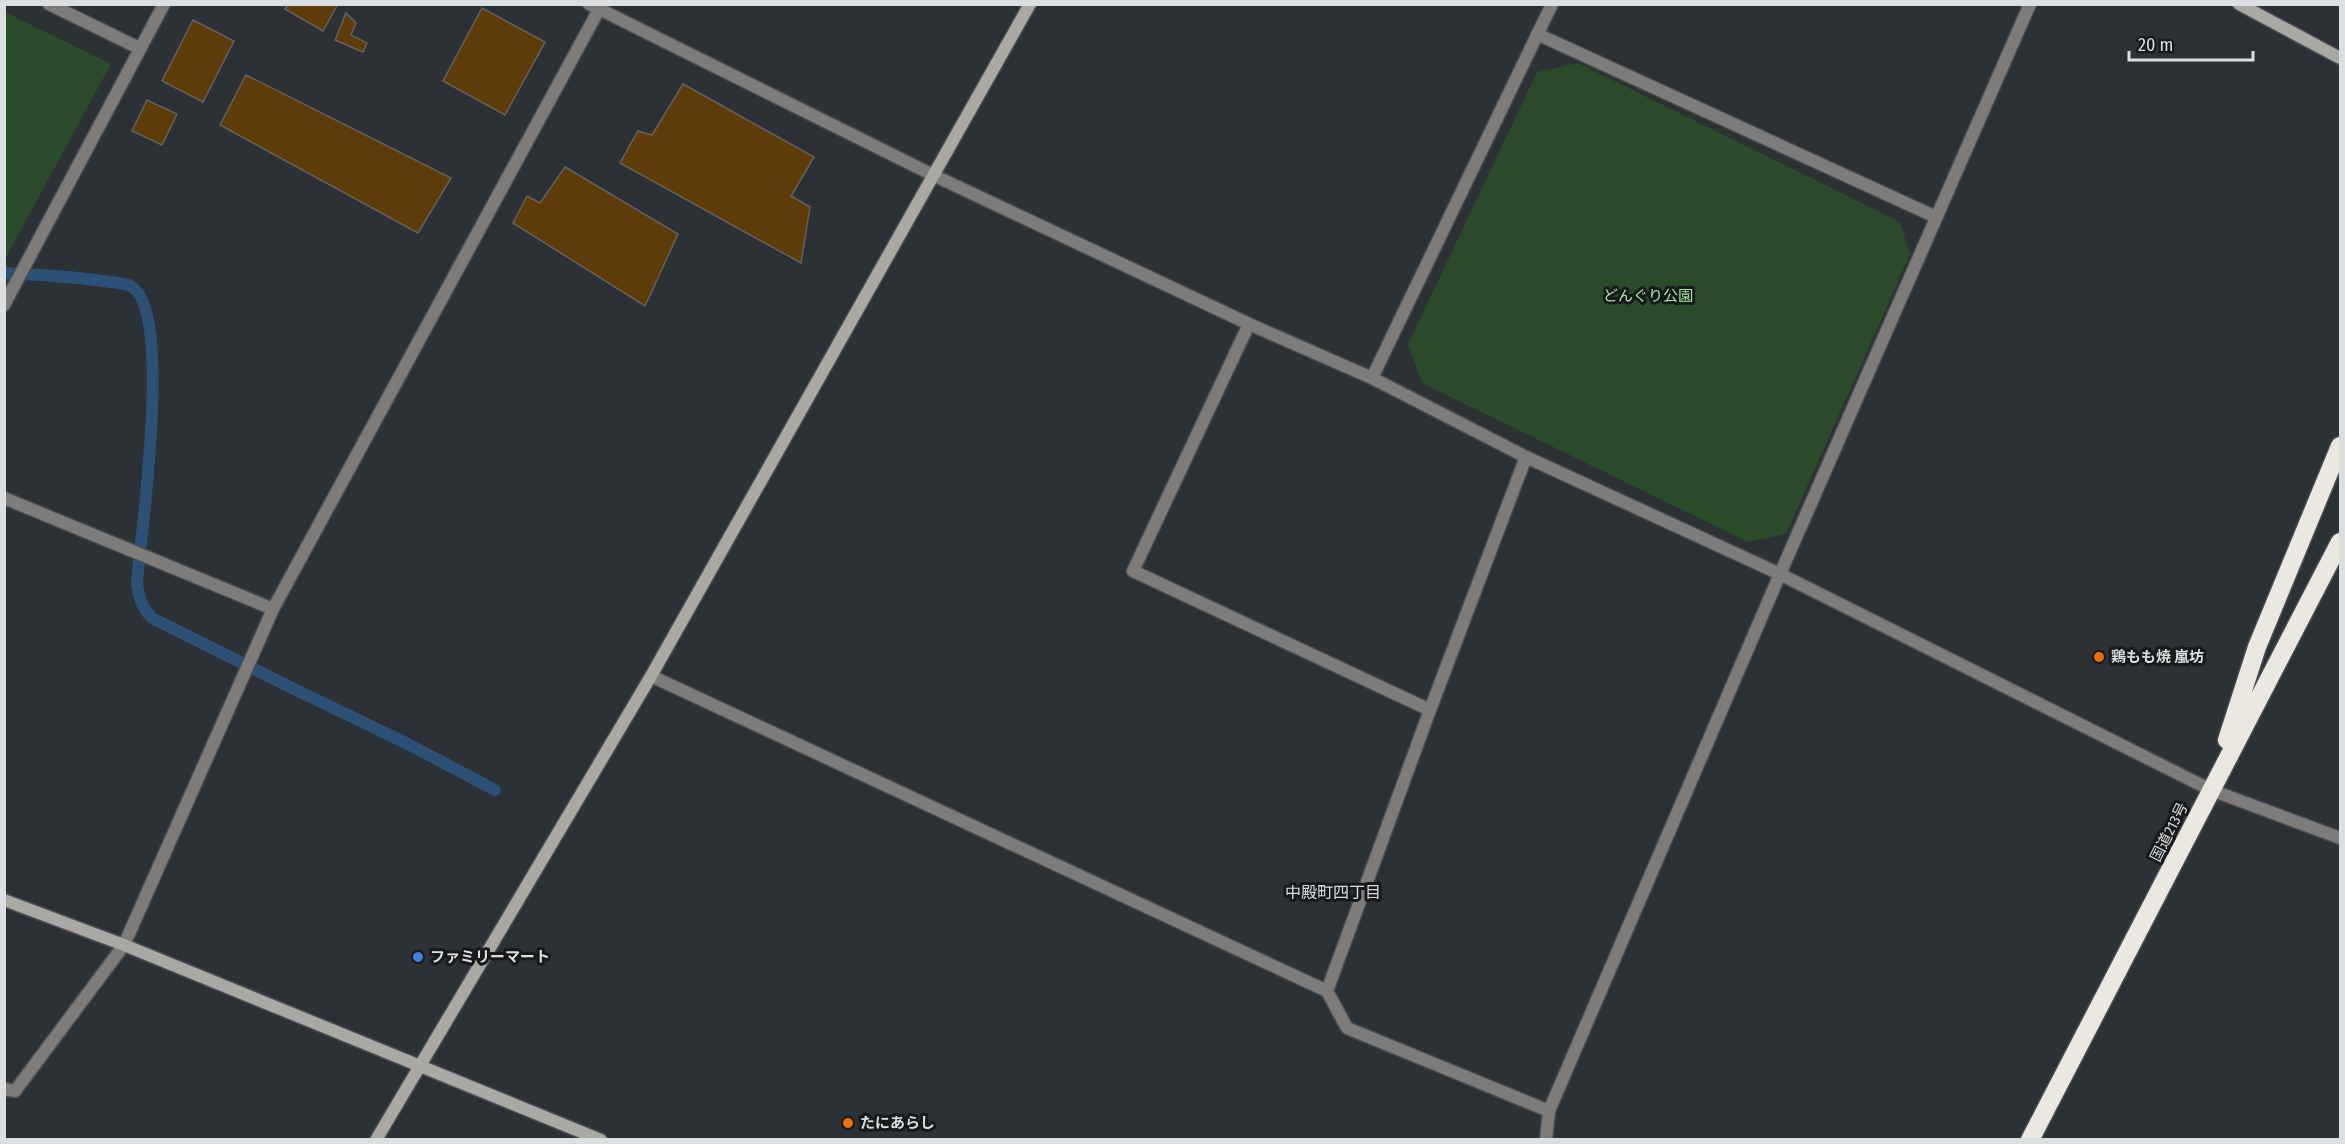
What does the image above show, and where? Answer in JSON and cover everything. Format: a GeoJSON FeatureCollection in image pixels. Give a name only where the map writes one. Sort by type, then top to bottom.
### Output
{"type":"FeatureCollection","features":[{"type":"Feature","properties":{"kind":"highway"},"geometry":{"type":"LineString","coordinates":[[2211,790],[2257,647],[2340,446]]}},
{"type":"Feature","properties":{"kind":"highway","name":"国道213号"},"geometry":{"type":"LineString","coordinates":[[2030,1140],[2211,790],[2335,560],[2340,542]]}},
{"type":"Feature","properties":{"kind":"street"},"geometry":{"type":"LineString","coordinates":[[49,4],[139,48]]}},
{"type":"Feature","properties":{"kind":"street"},"geometry":{"type":"LineString","coordinates":[[4,305],[164,4]]}},
{"type":"Feature","properties":{"kind":"street"},"geometry":{"type":"LineString","coordinates":[[376,1140],[651,676],[1030,4]]}},
{"type":"Feature","properties":{"kind":"street"},"geometry":{"type":"LineString","coordinates":[[1372,378],[1552,4]]}},
{"type":"Feature","properties":{"kind":"street"},"geometry":{"type":"LineString","coordinates":[[1546,1140],[1549,1111],[1780,574],[2030,4]]}},
{"type":"Feature","properties":{"kind":"street"},"geometry":{"type":"LineString","coordinates":[[2239,4],[2340,58]]}},
{"type":"Feature","properties":{"kind":"street"},"geometry":{"type":"LineString","coordinates":[[4,1089],[15,1091],[124,945],[273,609],[597,6],[935,176],[1249,324],[1372,378],[1526,458],[1780,574],[2211,790],[2340,838]]}},
{"type":"Feature","properties":{"kind":"street"},"geometry":{"type":"LineString","coordinates":[[1537,34],[1936,217]]}},
{"type":"Feature","properties":{"kind":"street"},"geometry":{"type":"LineString","coordinates":[[1249,324],[1133,571],[1430,710]]}},
{"type":"Feature","properties":{"kind":"street"},"geometry":{"type":"LineString","coordinates":[[1327,991],[1526,458]]}},
{"type":"Feature","properties":{"kind":"street"},"geometry":{"type":"LineString","coordinates":[[4,498],[273,609]]}},
{"type":"Feature","properties":{"kind":"street"},"geometry":{"type":"LineString","coordinates":[[651,676],[1327,991],[1347,1028],[1549,1111]]}},
{"type":"Feature","properties":{"kind":"street"},"geometry":{"type":"LineString","coordinates":[[4,900],[124,945],[601,1140]]}},
{"type":"Feature","properties":{"kind":"green space"},"geometry":{"type":"Polygon","coordinates":[[[5,12],[111,64],[5,259],[5,12]]]}},
{"type":"Feature","properties":{"kind":"green space","name":"どんぐり公園"},"geometry":{"type":"Polygon","coordinates":[[[1578,63],[1900,222],[1910,255],[1786,534],[1748,542],[1422,383],[1408,344],[1537,72],[1578,63]]]}},
{"type":"Feature","properties":{"kind":"building"},"geometry":{"type":"Polygon","coordinates":[[[288,4],[338,4],[323,31],[285,9],[288,4]]]}},
{"type":"Feature","properties":{"kind":"building"},"geometry":{"type":"Polygon","coordinates":[[[482,8],[545,42],[505,115],[443,81],[482,8]]]}},
{"type":"Feature","properties":{"kind":"building"},"geometry":{"type":"Polygon","coordinates":[[[346,13],[356,23],[351,35],[367,43],[363,52],[335,40],[346,13]]]}},
{"type":"Feature","properties":{"kind":"building"},"geometry":{"type":"Polygon","coordinates":[[[193,20],[234,41],[203,102],[162,81],[193,20]]]}},
{"type":"Feature","properties":{"kind":"building"},"geometry":{"type":"Polygon","coordinates":[[[246,75],[451,178],[418,233],[220,125],[246,75]]]}},
{"type":"Feature","properties":{"kind":"building"},"geometry":{"type":"Polygon","coordinates":[[[683,84],[814,157],[791,196],[810,207],[801,263],[620,163],[638,131],[652,135],[683,84]]]}},
{"type":"Feature","properties":{"kind":"building"},"geometry":{"type":"Polygon","coordinates":[[[147,100],[177,114],[162,145],[132,131],[147,100]]]}},
{"type":"Feature","properties":{"kind":"building"},"geometry":{"type":"Polygon","coordinates":[[[565,167],[678,234],[645,306],[513,223],[527,196],[540,203],[565,167]]]}},
{"type":"Feature","properties":{"kind":"waterway"},"geometry":{"type":"LineString","coordinates":[[4,273],[71,277],[124,284],[132,287],[144,305],[151,337],[153,379],[148,474],[137,583],[141,602],[152,618],[406,743],[495,790]]}},
{"type":"Feature","properties":{"kind":"place","name":"鶏もも焼 嵐坊"},"geometry":{"type":"Point","coordinates":[2099,657]}},
{"type":"Feature","properties":{"kind":"place","name":"ファミリーマート"},"geometry":{"type":"Point","coordinates":[418,957]}},
{"type":"Feature","properties":{"kind":"place","name":"たにあらし"},"geometry":{"type":"Point","coordinates":[848,1123]}},
{"type":"Feature","properties":{"kind":"district","name":"中殿町四丁目"},"geometry":{"type":"Point","coordinates":[1333,892]}}]}
